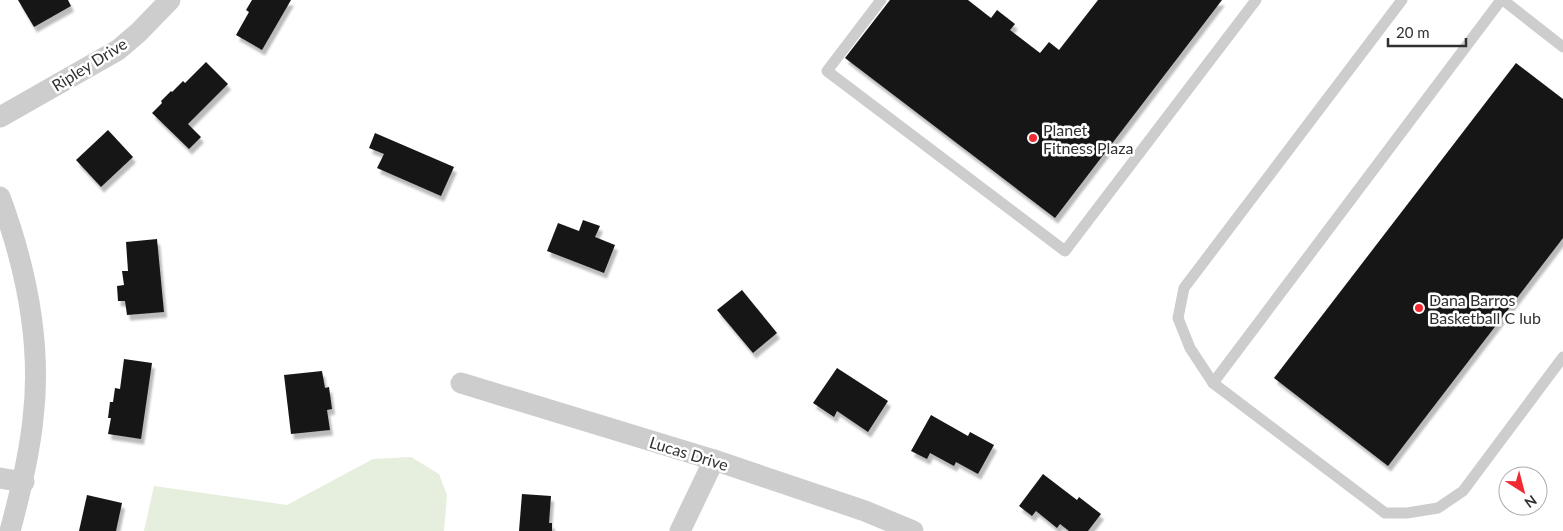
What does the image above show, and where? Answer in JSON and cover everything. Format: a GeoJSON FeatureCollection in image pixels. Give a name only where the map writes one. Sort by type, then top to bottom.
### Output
{"type":"FeatureCollection","features":[{"type":"Feature","properties":{"kind":"street","name":"Ripley Drive"},"geometry":{"type":"LineString","coordinates":[[0,117],[118,50],[139,32],[170,0]]}},
{"type":"Feature","properties":{"kind":"street"},"geometry":{"type":"LineString","coordinates":[[0,197],[10,223],[24,272],[32,325],[36,371],[33,418],[24,482],[10,531]]}},
{"type":"Feature","properties":{"kind":"street","name":"Lucas Drive"},"geometry":{"type":"LineString","coordinates":[[461,383],[714,460],[865,511],[913,531]]}},
{"type":"Feature","properties":{"kind":"street"},"geometry":{"type":"LineString","coordinates":[[680,531],[714,460]]}},
{"type":"Feature","properties":{"kind":"street"},"geometry":{"type":"LineString","coordinates":[[0,478],[24,482]]}},
{"type":"Feature","properties":{"kind":"lane"},"geometry":{"type":"LineString","coordinates":[[881,0],[827,71],[1065,251],[1256,0]]}},
{"type":"Feature","properties":{"kind":"lane"},"geometry":{"type":"LineString","coordinates":[[1402,0],[1184,288],[1178,318],[1190,348],[1213,383],[1385,513],[1407,514],[1438,508],[1463,491],[1563,357]]}},
{"type":"Feature","properties":{"kind":"lane"},"geometry":{"type":"LineString","coordinates":[[1213,383],[1502,0],[1563,48]]}},
{"type":"Feature","properties":{"kind":"green space"},"geometry":{"type":"Polygon","coordinates":[[[411,457],[439,474],[447,495],[444,531],[144,531],[154,486],[287,505],[373,459],[411,457]]]}},
{"type":"Feature","properties":{"kind":"building"},"geometry":{"type":"Polygon","coordinates":[[[18,0],[68,0],[71,6],[34,27],[18,0]]]}},
{"type":"Feature","properties":{"kind":"building"},"geometry":{"type":"Polygon","coordinates":[[[252,0],[291,0],[262,50],[236,35],[249,12],[246,10],[252,0]]]}},
{"type":"Feature","properties":{"kind":"building","name":"Planet Fitness Plaza"},"geometry":{"type":"Polygon","coordinates":[[[890,0],[968,0],[991,18],[997,10],[1015,24],[1010,30],[1040,53],[1049,42],[1059,50],[1098,0],[1222,0],[1055,218],[845,58],[890,0]]]}},
{"type":"Feature","properties":{"kind":"building"},"geometry":{"type":"Polygon","coordinates":[[[206,62],[228,84],[188,124],[201,137],[189,149],[152,113],[171,91],[183,81],[185,83],[206,62]]]}},
{"type":"Feature","properties":{"kind":"building","name":"Dana Barros Basketball C lub"},"geometry":{"type":"Polygon","coordinates":[[[1516,63],[1563,99],[1563,238],[1388,466],[1274,378],[1516,63]]]}},
{"type":"Feature","properties":{"kind":"building"},"geometry":{"type":"Polygon","coordinates":[[[108,130],[133,157],[101,187],[76,160],[108,130]]]}},
{"type":"Feature","properties":{"kind":"building"},"geometry":{"type":"Polygon","coordinates":[[[375,133],[454,167],[441,196],[377,168],[384,154],[369,148],[375,133]]]}},
{"type":"Feature","properties":{"kind":"building"},"geometry":{"type":"Polygon","coordinates":[[[583,220],[600,226],[595,237],[615,245],[604,273],[547,251],[558,223],[579,231],[583,220]]]}},
{"type":"Feature","properties":{"kind":"building"},"geometry":{"type":"Polygon","coordinates":[[[157,239],[164,312],[127,315],[125,301],[118,301],[117,286],[124,285],[122,271],[128,271],[126,242],[157,239]]]}},
{"type":"Feature","properties":{"kind":"building"},"geometry":{"type":"Polygon","coordinates":[[[742,290],[777,333],[753,353],[717,310],[742,290]]]}},
{"type":"Feature","properties":{"kind":"building"},"geometry":{"type":"Polygon","coordinates":[[[124,359],[152,363],[141,439],[108,434],[111,418],[108,418],[110,402],[113,402],[115,388],[120,389],[124,359]]]}},
{"type":"Feature","properties":{"kind":"building"},"geometry":{"type":"Polygon","coordinates":[[[837,368],[888,401],[868,432],[837,411],[834,417],[813,403],[837,368]]]}},
{"type":"Feature","properties":{"kind":"building"},"geometry":{"type":"Polygon","coordinates":[[[322,371],[325,388],[329,387],[332,409],[327,410],[330,430],[291,434],[284,375],[322,371]]]}},
{"type":"Feature","properties":{"kind":"building"},"geometry":{"type":"Polygon","coordinates":[[[931,415],[968,436],[970,432],[994,445],[978,474],[956,462],[954,466],[930,453],[927,459],[911,451],[931,415]]]}},
{"type":"Feature","properties":{"kind":"building"},"geometry":{"type":"Polygon","coordinates":[[[1043,474],[1077,500],[1079,497],[1101,514],[1088,531],[1069,531],[1060,524],[1057,528],[1036,511],[1032,516],[1019,506],[1043,474]]]}},
{"type":"Feature","properties":{"kind":"building"},"geometry":{"type":"Polygon","coordinates":[[[522,494],[551,496],[549,523],[552,523],[552,531],[519,531],[522,494]]]}},
{"type":"Feature","properties":{"kind":"building"},"geometry":{"type":"Polygon","coordinates":[[[87,495],[122,503],[116,531],[79,531],[87,495]]]}},
{"type":"Feature","properties":{"kind":"place","name":"Planet Fitness Plaza"},"geometry":{"type":"Point","coordinates":[1033,138]}},
{"type":"Feature","properties":{"kind":"place","name":"Dana Barros Basketball C lub"},"geometry":{"type":"Point","coordinates":[1419,308]}}]}
